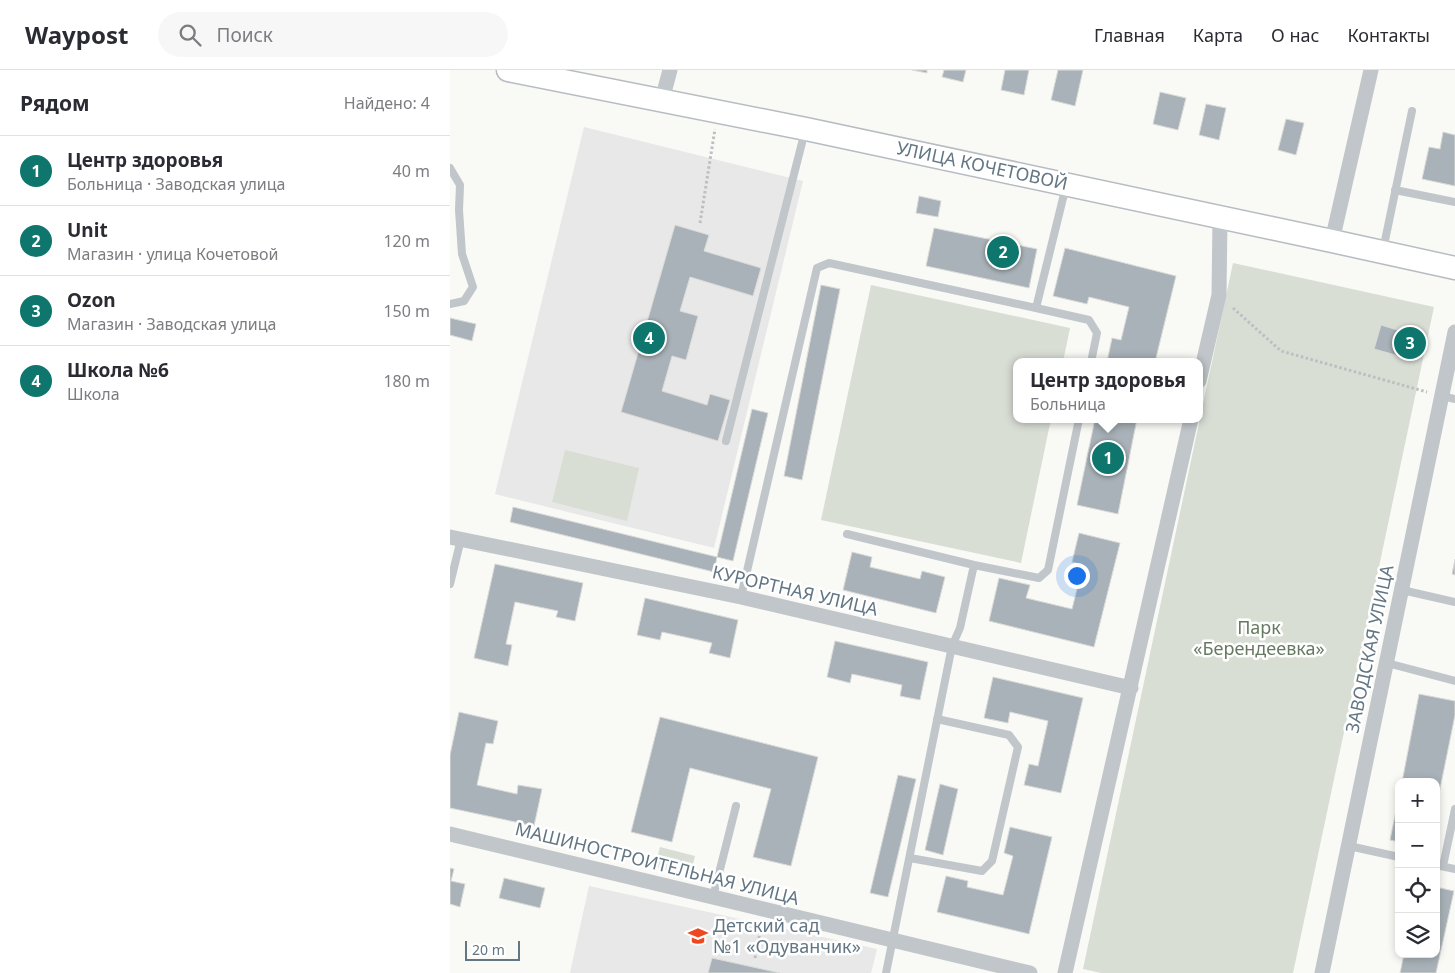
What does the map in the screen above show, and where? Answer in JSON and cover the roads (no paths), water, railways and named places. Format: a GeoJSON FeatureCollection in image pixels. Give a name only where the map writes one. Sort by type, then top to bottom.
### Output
{"type":"FeatureCollection","features":[{"type":"Feature","properties":{"kind":"main road","name":"УЛИЦА КОЧЕТОВОЙ"},"geometry":{"type":"LineString","coordinates":[[508,70],[806,129],[1455,268]]}},
{"type":"Feature","properties":{"kind":"street"},"geometry":{"type":"LineString","coordinates":[[662,100],[670,70]]}},
{"type":"Feature","properties":{"kind":"street"},"geometry":{"type":"LineString","coordinates":[[1332,241],[1371,70]]}},
{"type":"Feature","properties":{"kind":"street"},"geometry":{"type":"LineString","coordinates":[[1203,363],[1218,295],[1220,218]]}},
{"type":"Feature","properties":{"kind":"street","name":"ЗАВОДСКАЯ УЛИЦА"},"geometry":{"type":"LineString","coordinates":[[1322,973],[1386,663],[1448,398],[1455,332]]}},
{"type":"Feature","properties":{"kind":"street"},"geometry":{"type":"LineString","coordinates":[[1065,973],[1190,423]]}},
{"type":"Feature","properties":{"kind":"street","name":"КУРОРТНАЯ УЛИЦА"},"geometry":{"type":"LineString","coordinates":[[456,538],[741,597],[1131,688]]}},
{"type":"Feature","properties":{"kind":"street","name":"МАШИНОСТРОИТЕЛЬНАЯ УЛИЦА"},"geometry":{"type":"LineString","coordinates":[[450,834],[1030,973]]}},
{"type":"Feature","properties":{"kind":"lane"},"geometry":{"type":"LineString","coordinates":[[1382,252],[1412,111]]}},
{"type":"Feature","properties":{"kind":"lane"},"geometry":{"type":"LineString","coordinates":[[726,441],[806,129]]}},
{"type":"Feature","properties":{"kind":"lane"},"geometry":{"type":"LineString","coordinates":[[450,168],[460,185],[459,210],[462,254],[473,287],[464,301],[450,304]]}},
{"type":"Feature","properties":{"kind":"lane"},"geometry":{"type":"LineString","coordinates":[[1036,308],[1067,184]]}},
{"type":"Feature","properties":{"kind":"lane"},"geometry":{"type":"LineString","coordinates":[[1395,190],[1455,202]]}},
{"type":"Feature","properties":{"kind":"lane"},"geometry":{"type":"LineString","coordinates":[[450,214],[459,210]]}},
{"type":"Feature","properties":{"kind":"lane"},"geometry":{"type":"LineString","coordinates":[[741,597],[817,268],[829,263],[1090,320],[1097,333],[1092,358]]}},
{"type":"Feature","properties":{"kind":"lane"},"geometry":{"type":"LineString","coordinates":[[848,534],[1039,578],[1048,570],[1078,423]]}},
{"type":"Feature","properties":{"kind":"lane"},"geometry":{"type":"LineString","coordinates":[[450,584],[456,538]]}},
{"type":"Feature","properties":{"kind":"lane"},"geometry":{"type":"LineString","coordinates":[[886,973],[952,646],[960,628],[974,564]]}},
{"type":"Feature","properties":{"kind":"lane"},"geometry":{"type":"LineString","coordinates":[[1402,590],[1455,602]]}},
{"type":"Feature","properties":{"kind":"lane"},"geometry":{"type":"LineString","coordinates":[[1386,663],[1455,680]]}},
{"type":"Feature","properties":{"kind":"lane"},"geometry":{"type":"LineString","coordinates":[[910,858],[982,871],[992,861],[1018,746],[1008,735],[937,719]]}},
{"type":"Feature","properties":{"kind":"lane"},"geometry":{"type":"LineString","coordinates":[[713,897],[736,806]]}},
{"type":"Feature","properties":{"kind":"lane"},"geometry":{"type":"LineString","coordinates":[[1440,862],[1455,809]]}},
{"type":"Feature","properties":{"kind":"lane"},"geometry":{"type":"LineString","coordinates":[[1349,846],[1395,856]]}},
{"type":"Feature","properties":{"kind":"lane"},"geometry":{"type":"LineString","coordinates":[[1440,866],[1455,869]]}},
{"type":"Feature","properties":{"kind":"place","name":"Unit"},"geometry":{"type":"Point","coordinates":[1003,252]}},
{"type":"Feature","properties":{"kind":"place","name":"Школа №6"},"geometry":{"type":"Point","coordinates":[649,338]}},
{"type":"Feature","properties":{"kind":"place","name":"Ozon"},"geometry":{"type":"Point","coordinates":[1410,343]}},
{"type":"Feature","properties":{"kind":"place","name":"Центр здоровья"},"geometry":{"type":"Point","coordinates":[1108,458]}},
{"type":"Feature","properties":{"kind":"place","name":"Детский сад №1 «Одуванчик»"},"geometry":{"type":"Point","coordinates":[698,936]}},
{"type":"Feature","properties":{"kind":"park label","name":"Парк «Берендеевка»"},"geometry":{"type":"Point","coordinates":[1259,638]}}]}
